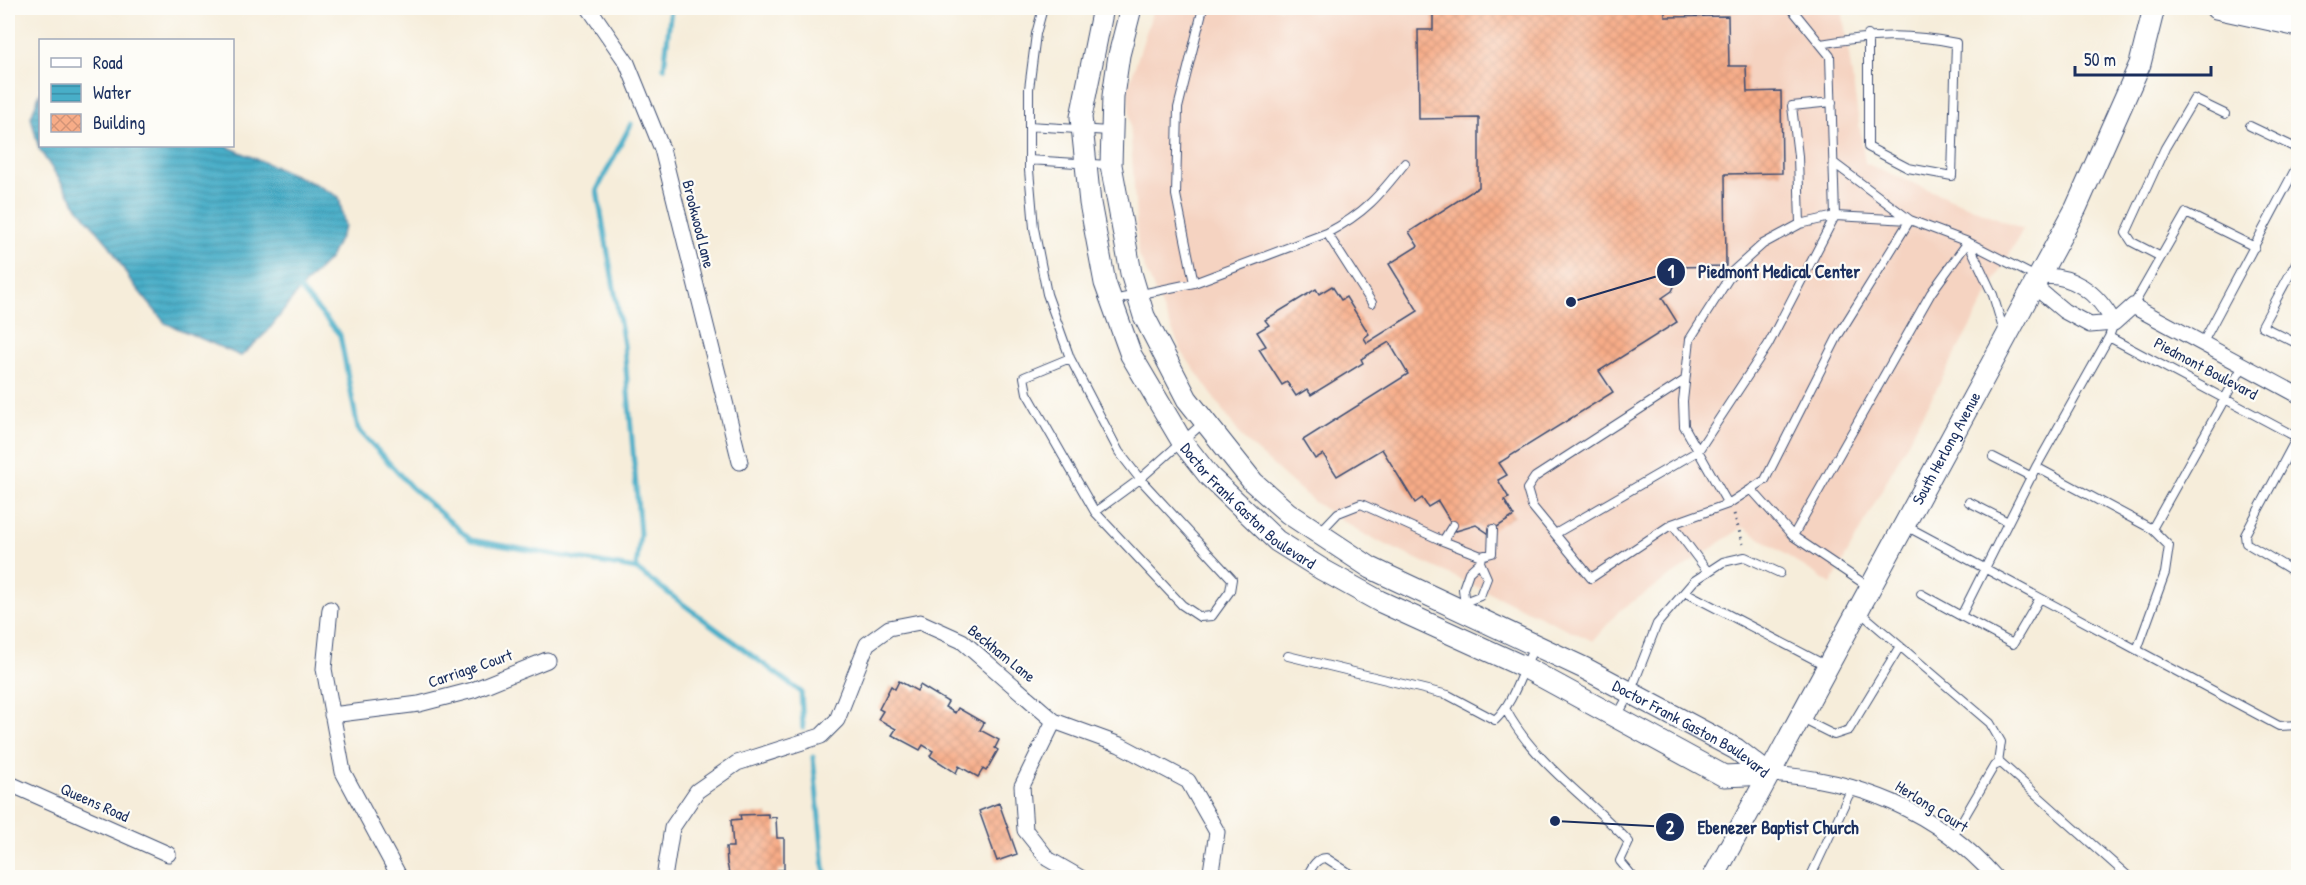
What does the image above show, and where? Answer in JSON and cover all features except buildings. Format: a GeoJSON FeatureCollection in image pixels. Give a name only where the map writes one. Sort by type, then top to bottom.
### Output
{"type":"FeatureCollection","features":[{"type":"Feature","properties":{"kind":"street","name":"Brookwood Lane"},"geometry":{"type":"LineString","coordinates":[[589,8],[627,63],[662,149],[740,462]]}},
{"type":"Feature","properties":{"kind":"street","name":"Doctor Frank Gaston Boulevard"},"geometry":{"type":"LineString","coordinates":[[1103,8],[1081,117],[1098,247],[1112,300],[1131,355],[1183,443],[1234,503],[1286,547],[1379,601],[1524,667],[1724,776],[1768,774]]}},
{"type":"Feature","properties":{"kind":"street","name":"Doctor Frank Gaston Boulevard"},"geometry":{"type":"LineString","coordinates":[[1131,8],[1119,55],[1111,131],[1111,165],[1121,228],[1138,296],[1144,316],[1187,399],[1253,482],[1288,513],[1371,568],[1465,606],[1736,749],[1768,774]]}},
{"type":"Feature","properties":{"kind":"street","name":"South Herlong Avenue"},"geometry":{"type":"LineString","coordinates":[[1713,878],[2006,339],[2036,277],[2076,208],[2110,137],[2140,64],[2154,8]]}},
{"type":"Feature","properties":{"kind":"street"},"geometry":{"type":"LineString","coordinates":[[2216,8],[2298,26]]}},
{"type":"Feature","properties":{"kind":"street","name":"Piedmont Boulevard"},"geometry":{"type":"LineString","coordinates":[[2054,275],[2075,283],[2102,302],[2111,330],[2090,325],[2064,312],[2040,291],[2036,277],[2054,275]]}},
{"type":"Feature","properties":{"kind":"street","name":"Piedmont Boulevard"},"geometry":{"type":"LineString","coordinates":[[2133,306],[2298,395]]}},
{"type":"Feature","properties":{"kind":"street"},"geometry":{"type":"LineString","coordinates":[[2111,330],[2133,306]]}},
{"type":"Feature","properties":{"kind":"street"},"geometry":{"type":"LineString","coordinates":[[330,609],[324,669],[343,772],[400,878]]}},
{"type":"Feature","properties":{"kind":"street","name":"Beckham Lane"},"geometry":{"type":"LineString","coordinates":[[664,878],[672,828],[697,791],[737,763],[821,736],[837,720],[867,644],[889,628],[921,622],[962,640],[1054,721],[1120,745],[1188,781],[1217,832],[1209,878]]}},
{"type":"Feature","properties":{"kind":"street","name":"Carriage Court"},"geometry":{"type":"LineString","coordinates":[[332,715],[419,704],[462,693],[547,660]]}},
{"type":"Feature","properties":{"kind":"street"},"geometry":{"type":"LineString","coordinates":[[1054,721],[1023,786],[1025,830],[1048,859],[1080,878]]}},
{"type":"Feature","properties":{"kind":"street","name":"Herlong Court"},"geometry":{"type":"LineString","coordinates":[[1768,774],[1803,776],[1871,791],[1908,809],[1952,838],[1987,874]]}},
{"type":"Feature","properties":{"kind":"street","name":"Queens Road"},"geometry":{"type":"LineString","coordinates":[[8,783],[168,854]]}},
{"type":"Feature","properties":{"kind":"lane"},"geometry":{"type":"LineString","coordinates":[[1043,8],[1036,34],[1029,89],[1029,160],[1034,228],[1045,283],[1070,358],[1119,452],[1140,479],[1232,579],[1230,591],[1212,616],[1200,617],[1182,605],[1095,512],[1024,386],[1024,377],[1070,358]]}},
{"type":"Feature","properties":{"kind":"lane"},"geometry":{"type":"LineString","coordinates":[[1194,283],[1176,195],[1178,108],[1203,8]]}},
{"type":"Feature","properties":{"kind":"lane"},"geometry":{"type":"LineString","coordinates":[[1555,534],[1698,451],[1768,345],[1835,216],[1830,56],[1791,8]]}},
{"type":"Feature","properties":{"kind":"lane"},"geometry":{"type":"LineString","coordinates":[[1821,44],[1868,35],[1927,37],[1956,43],[1952,176],[1908,168],[1868,147],[1868,35]]}},
{"type":"Feature","properties":{"kind":"lane"},"geometry":{"type":"LineString","coordinates":[[2161,256],[2132,242],[2126,233],[2165,148],[2194,99],[2225,114]]}},
{"type":"Feature","properties":{"kind":"lane"},"geometry":{"type":"LineString","coordinates":[[1800,224],[1798,156],[1792,106],[1832,102]]}},
{"type":"Feature","properties":{"kind":"lane"},"geometry":{"type":"LineString","coordinates":[[1029,126],[1111,131]]}},
{"type":"Feature","properties":{"kind":"lane"},"geometry":{"type":"LineString","coordinates":[[2250,126],[2298,149]]}},
{"type":"Feature","properties":{"kind":"lane"},"geometry":{"type":"LineString","coordinates":[[1029,160],[1086,166],[1111,165]]}},
{"type":"Feature","properties":{"kind":"lane"},"geometry":{"type":"LineString","coordinates":[[1112,300],[1194,283],[1327,233],[1348,222],[1375,201],[1405,163]]}},
{"type":"Feature","properties":{"kind":"lane"},"geometry":{"type":"LineString","coordinates":[[1835,164],[1910,220],[1968,242],[2036,277]]}},
{"type":"Feature","properties":{"kind":"lane"},"geometry":{"type":"LineString","coordinates":[[2202,344],[2254,247],[2295,180],[2298,164]]}},
{"type":"Feature","properties":{"kind":"lane"},"geometry":{"type":"LineString","coordinates":[[2133,306],[2186,213],[2254,247]]}},
{"type":"Feature","properties":{"kind":"lane"},"geometry":{"type":"LineString","coordinates":[[1728,504],[1684,426],[1685,380],[1690,339],[1734,270],[1763,244],[1800,224],[1835,216],[1910,220]]}},
{"type":"Feature","properties":{"kind":"lane"},"geometry":{"type":"LineString","coordinates":[[1685,380],[1535,477],[1527,489],[1532,506],[1590,578],[1672,524],[1728,504],[1765,480],[1839,334],[1910,220]]}},
{"type":"Feature","properties":{"kind":"lane"},"geometry":{"type":"LineString","coordinates":[[1327,233],[1372,303]]}},
{"type":"Feature","properties":{"kind":"lane"},"geometry":{"type":"LineString","coordinates":[[1968,242],[1992,295],[2006,339]]}},
{"type":"Feature","properties":{"kind":"lane"},"geometry":{"type":"LineString","coordinates":[[1793,536],[1931,293],[1968,242]]}},
{"type":"Feature","properties":{"kind":"lane"},"geometry":{"type":"LineString","coordinates":[[2298,259],[2262,326],[2298,344]]}},
{"type":"Feature","properties":{"kind":"lane"},"geometry":{"type":"LineString","coordinates":[[1961,615],[2036,467],[2111,330]]}},
{"type":"Feature","properties":{"kind":"lane","name":"Piedmont Boulevard"},"geometry":{"type":"LineString","coordinates":[[2111,330],[2224,397],[2298,437]]}},
{"type":"Feature","properties":{"kind":"lane"},"geometry":{"type":"LineString","coordinates":[[2152,529],[2243,366]]}},
{"type":"Feature","properties":{"kind":"lane"},"geometry":{"type":"LineString","coordinates":[[1095,512],[1140,479],[1204,422]]}},
{"type":"Feature","properties":{"kind":"lane"},"geometry":{"type":"LineString","coordinates":[[2298,437],[2245,535],[2246,543],[2298,574]]}},
{"type":"Feature","properties":{"kind":"lane"},"geometry":{"type":"LineString","coordinates":[[1993,458],[2032,477]]}},
{"type":"Feature","properties":{"kind":"lane"},"geometry":{"type":"LineString","coordinates":[[2036,467],[2152,529],[2169,546],[2165,573],[2137,650]]}},
{"type":"Feature","properties":{"kind":"lane"},"geometry":{"type":"LineString","coordinates":[[1751,489],[1793,536],[1870,588]]}},
{"type":"Feature","properties":{"kind":"lane"},"geometry":{"type":"LineString","coordinates":[[1969,502],[2008,522]]}},
{"type":"Feature","properties":{"kind":"lane"},"geometry":{"type":"LineString","coordinates":[[1318,533],[1338,513],[1361,504],[1481,559],[1487,578],[1480,597],[1465,606],[1463,589],[1469,572],[1481,559],[1492,553],[1493,530]]}},
{"type":"Feature","properties":{"kind":"lane"},"geometry":{"type":"LineString","coordinates":[[1672,524],[1708,572]]}},
{"type":"Feature","properties":{"kind":"lane"},"geometry":{"type":"LineString","coordinates":[[1443,541],[1453,525]]}},
{"type":"Feature","properties":{"kind":"lane"},"geometry":{"type":"LineString","coordinates":[[1904,525],[2279,726],[2298,725]]}},
{"type":"Feature","properties":{"kind":"lane"},"geometry":{"type":"LineString","coordinates":[[1617,717],[1630,693],[1657,624],[1685,592],[1723,562],[1744,557],[1780,573]]}},
{"type":"Feature","properties":{"kind":"lane"},"geometry":{"type":"LineString","coordinates":[[1685,592],[1827,666]]}},
{"type":"Feature","properties":{"kind":"lane"},"geometry":{"type":"LineString","coordinates":[[1922,594],[2013,644],[2040,598]]}},
{"type":"Feature","properties":{"kind":"lane"},"geometry":{"type":"LineString","coordinates":[[1858,610],[1990,723],[2001,742],[1998,763],[1952,838]]}},
{"type":"Feature","properties":{"kind":"lane"},"geometry":{"type":"LineString","coordinates":[[1288,656],[1448,695],[1496,720],[1506,710],[1524,667],[1537,644]]}},
{"type":"Feature","properties":{"kind":"lane"},"geometry":{"type":"LineString","coordinates":[[1799,717],[1834,735],[1849,730],[1900,646]]}},
{"type":"Feature","properties":{"kind":"lane"},"geometry":{"type":"LineString","coordinates":[[1506,710],[1520,735],[1629,842],[1620,861],[1634,878]]}},
{"type":"Feature","properties":{"kind":"lane"},"geometry":{"type":"LineString","coordinates":[[1998,763],[2001,763],[2130,878]]}},
{"type":"Feature","properties":{"kind":"lane"},"geometry":{"type":"LineString","coordinates":[[1810,878],[1852,788]]}},
{"type":"Feature","properties":{"kind":"lane"},"geometry":{"type":"LineString","coordinates":[[1306,878],[1317,860],[1322,858],[1326,858],[1357,878]]}},
{"type":"Feature","properties":{"kind":"path"},"geometry":{"type":"LineString","coordinates":[[1728,504],[1736,517],[1744,557]]}},
{"type":"Feature","properties":{"kind":"shaded area"},"geometry":{"type":"Polygon","coordinates":[[[1154,8],[1842,8],[1865,163],[2023,229],[1831,584],[1743,527],[1619,611],[1593,641],[1367,536],[1314,502],[1243,439],[1182,352],[1138,253],[1128,88],[1154,8]]]}},
{"type":"Feature","properties":{"kind":"water"},"geometry":{"type":"Polygon","coordinates":[[[39,95],[39,147],[228,147],[315,184],[339,197],[345,227],[330,258],[300,289],[268,331],[241,356],[165,323],[130,280],[110,246],[79,209],[39,149],[31,117],[39,95]]]}},
{"type":"Feature","properties":{"kind":"waterway"},"geometry":{"type":"LineString","coordinates":[[664,68],[671,8]]}},
{"type":"Feature","properties":{"kind":"waterway"},"geometry":{"type":"LineString","coordinates":[[631,124],[597,190],[624,345],[640,534],[636,569],[801,692],[803,728]]}},
{"type":"Feature","properties":{"kind":"waterway"},"geometry":{"type":"LineString","coordinates":[[300,289],[340,335],[358,429],[411,487],[471,540],[636,569]]}},
{"type":"Feature","properties":{"kind":"waterway"},"geometry":{"type":"LineString","coordinates":[[813,757],[824,868],[828,878]]}},
{"type":"Feature","properties":{"kind":"place","name":"Piedmont Medical Center"},"geometry":{"type":"Point","coordinates":[1571,302]}},
{"type":"Feature","properties":{"kind":"place","name":"Ebenezer Baptist Church"},"geometry":{"type":"Point","coordinates":[1555,821]}}]}
